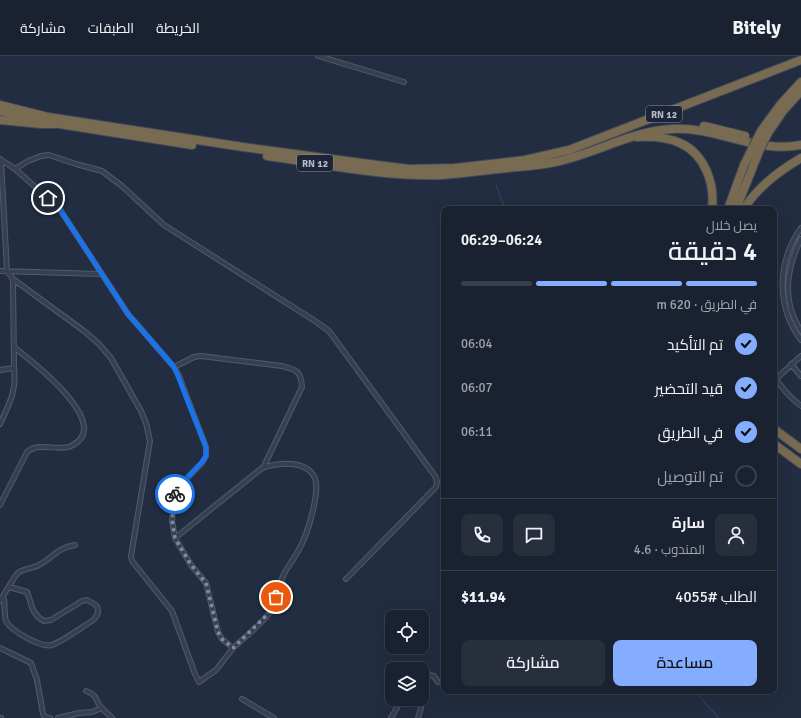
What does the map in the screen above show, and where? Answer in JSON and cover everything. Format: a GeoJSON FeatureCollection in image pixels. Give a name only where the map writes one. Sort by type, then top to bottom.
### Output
{"type":"FeatureCollection","features":[{"type":"Feature","properties":{"kind":"highway","name":"RN 12"},"geometry":{"type":"LineString","coordinates":[[0,105],[48,117],[243,147],[409,169],[456,168],[542,157],[580,146],[801,60]]}},
{"type":"Feature","properties":{"kind":"highway"},"geometry":{"type":"LineString","coordinates":[[729,206],[744,166],[780,105],[801,82]]}},
{"type":"Feature","properties":{"kind":"highway"},"geometry":{"type":"LineString","coordinates":[[765,132],[801,92]]}},
{"type":"Feature","properties":{"kind":"highway","name":"RN 12"},"geometry":{"type":"LineString","coordinates":[[0,111],[24,118],[72,127],[387,173],[417,175],[443,175],[554,162],[577,157],[637,134],[656,130],[687,128],[769,146],[801,145]]}},
{"type":"Feature","properties":{"kind":"highway"},"geometry":{"type":"LineString","coordinates":[[0,120],[55,124]]}},
{"type":"Feature","properties":{"kind":"highway"},"geometry":{"type":"LineString","coordinates":[[542,157],[558,156],[634,131],[666,124],[700,125],[770,142],[801,140]]}},
{"type":"Feature","properties":{"kind":"highway"},"geometry":{"type":"LineString","coordinates":[[628,138],[650,137],[671,140],[684,145],[693,152],[702,163],[710,178],[713,199],[712,206]]}},
{"type":"Feature","properties":{"kind":"highway"},"geometry":{"type":"LineString","coordinates":[[737,206],[756,148]]}},
{"type":"Feature","properties":{"kind":"highway"},"geometry":{"type":"LineString","coordinates":[[746,206],[758,191],[770,180],[801,158]]}},
{"type":"Feature","properties":{"kind":"highway"},"geometry":{"type":"LineString","coordinates":[[777,431],[801,449]]}},
{"type":"Feature","properties":{"kind":"highway"},"geometry":{"type":"LineString","coordinates":[[777,446],[801,464]]}},
{"type":"Feature","properties":{"kind":"street"},"geometry":{"type":"LineString","coordinates":[[318,56],[404,82]]}},
{"type":"Feature","properties":{"kind":"street"},"geometry":{"type":"LineString","coordinates":[[15,169],[28,161],[41,156],[49,155],[102,171],[122,186],[164,225],[329,331],[435,476],[437,481],[436,487],[346,579]]}},
{"type":"Feature","properties":{"kind":"street"},"geometry":{"type":"LineString","coordinates":[[0,160],[15,169],[59,208],[101,274],[133,320],[174,367],[206,447],[206,456],[181,484],[175,494],[172,520],[175,538],[191,565],[206,583],[218,632],[222,639],[233,648]]}},
{"type":"Feature","properties":{"kind":"street"},"geometry":{"type":"LineString","coordinates":[[0,160],[1,198],[7,271],[13,279],[84,331],[111,358],[141,411],[146,423],[150,441],[131,556],[132,562],[172,611],[199,682],[216,670],[233,648],[268,614],[274,605],[285,573],[303,542],[313,513],[316,484],[314,477],[301,466],[276,464],[262,468],[175,538]]}},
{"type":"Feature","properties":{"kind":"street"},"geometry":{"type":"LineString","coordinates":[[801,228],[791,244],[786,257],[782,282],[787,313],[801,340]]}},
{"type":"Feature","properties":{"kind":"street"},"geometry":{"type":"LineString","coordinates":[[801,239],[791,261],[788,286],[792,312],[801,331]]}},
{"type":"Feature","properties":{"kind":"street"},"geometry":{"type":"LineString","coordinates":[[0,271],[101,274]]}},
{"type":"Feature","properties":{"kind":"street"},"geometry":{"type":"LineString","coordinates":[[0,424],[15,388],[16,379],[14,368],[13,279]]}},
{"type":"Feature","properties":{"kind":"street"},"geometry":{"type":"LineString","coordinates":[[0,505],[27,452],[34,447],[64,448],[70,446],[77,442],[82,436],[85,426],[79,411],[70,398],[14,347]]}},
{"type":"Feature","properties":{"kind":"street"},"geometry":{"type":"LineString","coordinates":[[174,367],[194,357],[201,356],[295,369],[301,377],[302,387],[262,468]]}},
{"type":"Feature","properties":{"kind":"street"},"geometry":{"type":"LineString","coordinates":[[777,378],[801,356]]}},
{"type":"Feature","properties":{"kind":"street"},"geometry":{"type":"LineString","coordinates":[[791,364],[801,376]]}},
{"type":"Feature","properties":{"kind":"street"},"geometry":{"type":"LineString","coordinates":[[0,370],[14,368]]}},
{"type":"Feature","properties":{"kind":"street"},"geometry":{"type":"LineString","coordinates":[[777,380],[791,398],[801,406]]}},
{"type":"Feature","properties":{"kind":"street"},"geometry":{"type":"LineString","coordinates":[[9,586],[27,592],[32,611],[44,620],[51,620],[82,601],[87,600],[96,605],[98,608],[98,616],[92,621],[53,644],[44,645],[16,631],[8,624],[5,616],[4,601],[1,599],[9,586],[19,572],[35,567],[48,560],[56,552],[75,545]]}},
{"type":"Feature","properties":{"kind":"street"},"geometry":{"type":"LineString","coordinates":[[0,648],[31,663],[35,674],[43,714],[47,718],[50,718]]}},
{"type":"Feature","properties":{"kind":"street"},"geometry":{"type":"LineString","coordinates":[[418,718],[426,678],[429,675],[434,676],[438,682]]}},
{"type":"Feature","properties":{"kind":"street"},"geometry":{"type":"LineString","coordinates":[[86,691],[96,697],[102,708],[112,718]]}},
{"type":"Feature","properties":{"kind":"street"},"geometry":{"type":"LineString","coordinates":[[242,699],[274,718]]}},
{"type":"Feature","properties":{"kind":"street"},"geometry":{"type":"LineString","coordinates":[[391,718],[398,706]]}},
{"type":"Feature","properties":{"kind":"street"},"geometry":{"type":"LineString","coordinates":[[58,718],[79,713],[92,712],[102,708]]}},
{"type":"Feature","properties":{"kind":"waterway"},"geometry":{"type":"LineString","coordinates":[[496,185],[504,206]]}},
{"type":"Feature","properties":{"kind":"waterway"},"geometry":{"type":"LineString","coordinates":[[697,694],[719,718]]}},
{"type":"Feature","properties":{"kind":"way so far"},"geometry":{"type":"LineString","coordinates":[[175,494],[172,520],[173,532],[191,565],[206,583],[217,621],[218,632],[222,639],[233,648],[268,614],[274,605],[276,597]]}},
{"type":"Feature","properties":{"kind":"route"},"geometry":{"type":"LineString","coordinates":[[48,198],[59,208],[78,235],[101,274],[128,314],[174,367],[178,376],[206,447],[206,456],[196,470],[176,490],[175,494]]}}]}
